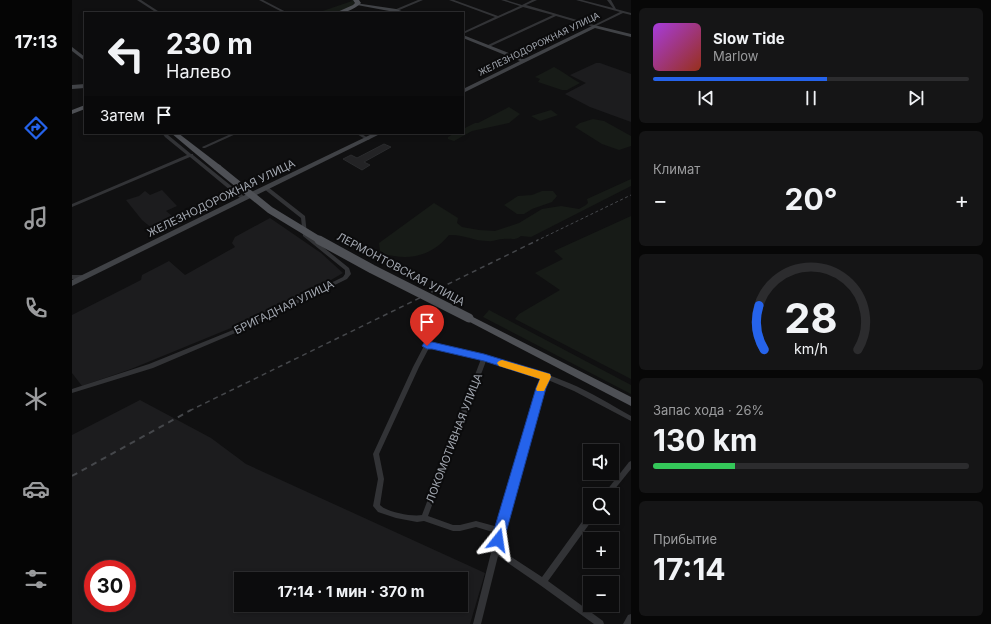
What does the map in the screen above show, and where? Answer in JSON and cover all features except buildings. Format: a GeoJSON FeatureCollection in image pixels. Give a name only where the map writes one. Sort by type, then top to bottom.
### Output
{"type":"FeatureCollection","features":[{"type":"Feature","properties":{"kind":"main road"},"geometry":{"type":"LineString","coordinates":[[340,12],[357,2]]}},
{"type":"Feature","properties":{"kind":"main road"},"geometry":{"type":"LineString","coordinates":[[72,112],[84,107]]}},
{"type":"Feature","properties":{"kind":"main road","name":"ЛЕРМОНТОВСКАЯ УЛИЦА"},"geometry":{"type":"LineString","coordinates":[[175,134],[254,198],[301,229],[386,276],[631,402]]}},
{"type":"Feature","properties":{"kind":"street"},"geometry":{"type":"LineString","coordinates":[[139,0],[157,12]]}},
{"type":"Feature","properties":{"kind":"street"},"geometry":{"type":"LineString","coordinates":[[262,0],[284,12]]}},
{"type":"Feature","properties":{"kind":"street"},"geometry":{"type":"LineString","coordinates":[[396,10],[421,0]]}},
{"type":"Feature","properties":{"kind":"street"},"geometry":{"type":"LineString","coordinates":[[451,0],[498,17]]}},
{"type":"Feature","properties":{"kind":"street"},"geometry":{"type":"LineString","coordinates":[[503,0],[631,36]]}},
{"type":"Feature","properties":{"kind":"street"},"geometry":{"type":"LineString","coordinates":[[464,33],[535,0]]}},
{"type":"Feature","properties":{"kind":"street"},"geometry":{"type":"LineString","coordinates":[[578,0],[631,14]]}},
{"type":"Feature","properties":{"kind":"street"},"geometry":{"type":"LineString","coordinates":[[609,0],[615,9]]}},
{"type":"Feature","properties":{"kind":"street"},"geometry":{"type":"LineString","coordinates":[[357,2],[402,12]]}},
{"type":"Feature","properties":{"kind":"street","name":"ЖЕЛЕЗНОДОРОЖНАЯ УЛИЦА"},"geometry":{"type":"LineString","coordinates":[[464,91],[622,12]]}},
{"type":"Feature","properties":{"kind":"street"},"geometry":{"type":"LineString","coordinates":[[489,46],[556,15]]}},
{"type":"Feature","properties":{"kind":"street"},"geometry":{"type":"LineString","coordinates":[[464,36],[525,61]]}},
{"type":"Feature","properties":{"kind":"street"},"geometry":{"type":"LineString","coordinates":[[72,49],[84,58]]}},
{"type":"Feature","properties":{"kind":"street"},"geometry":{"type":"LineString","coordinates":[[72,87],[84,86]]}},
{"type":"Feature","properties":{"kind":"street"},"geometry":{"type":"LineString","coordinates":[[165,134],[243,198]]}},
{"type":"Feature","properties":{"kind":"street"},"geometry":{"type":"LineString","coordinates":[[204,146],[234,134]]}},
{"type":"Feature","properties":{"kind":"street"},"geometry":{"type":"LineString","coordinates":[[359,134],[368,139]]}},
{"type":"Feature","properties":{"kind":"street","name":"ЖЕЛЕЗНОДОРОЖНАЯ УЛИЦА"},"geometry":{"type":"LineString","coordinates":[[72,284],[243,198],[377,134]]}},
{"type":"Feature","properties":{"kind":"street"},"geometry":{"type":"LineString","coordinates":[[72,206],[191,155]]}},
{"type":"Feature","properties":{"kind":"street","name":"БРИГАДНАЯ УЛИЦА"},"geometry":{"type":"LineString","coordinates":[[72,391],[151,366],[245,327],[345,278],[348,274],[347,269],[305,235],[304,217],[266,188]]}},
{"type":"Feature","properties":{"kind":"street"},"geometry":{"type":"LineString","coordinates":[[72,277],[85,277]]}},
{"type":"Feature","properties":{"kind":"street"},"geometry":{"type":"LineString","coordinates":[[500,531],[476,524],[460,528],[452,528],[424,518],[416,519],[396,515],[380,510],[376,506],[381,479],[376,454],[416,366],[427,346],[432,345],[484,358],[559,381],[631,419]]}},
{"type":"Feature","properties":{"kind":"street","name":"ЛОКОМОТИВНАЯ УЛИЦА"},"geometry":{"type":"LineString","coordinates":[[424,518],[484,358]]}},
{"type":"Feature","properties":{"kind":"street"},"geometry":{"type":"LineString","coordinates":[[477,624],[500,531],[541,388],[546,377]]}},
{"type":"Feature","properties":{"kind":"street"},"geometry":{"type":"LineString","coordinates":[[612,488],[631,464]]}},
{"type":"Feature","properties":{"kind":"street"},"geometry":{"type":"LineString","coordinates":[[543,582],[585,524]]}},
{"type":"Feature","properties":{"kind":"street"},"geometry":{"type":"LineString","coordinates":[[495,550],[543,582],[600,624]]}},
{"type":"Feature","properties":{"kind":"street"},"geometry":{"type":"LineString","coordinates":[[627,624],[631,618]]}},
{"type":"Feature","properties":{"kind":"shaded area"},"geometry":{"type":"Polygon","coordinates":[[[351,0],[355,3],[342,11],[320,12],[352,1],[351,0]]]}},
{"type":"Feature","properties":{"kind":"shaded area"},"geometry":{"type":"Polygon","coordinates":[[[596,63],[631,74],[631,122],[590,107],[565,94],[586,83],[570,75],[596,63]]]}},
{"type":"Feature","properties":{"kind":"shaded area"},"geometry":{"type":"Polygon","coordinates":[[[554,67],[580,83],[567,90],[562,90],[538,82],[540,79],[535,77],[554,67]]]}},
{"type":"Feature","properties":{"kind":"shaded area"},"geometry":{"type":"Polygon","coordinates":[[[509,107],[520,114],[509,123],[472,131],[454,141],[448,139],[448,137],[453,134],[464,134],[464,128],[509,107]]]}},
{"type":"Feature","properties":{"kind":"shaded area"},"geometry":{"type":"Polygon","coordinates":[[[551,110],[558,115],[540,121],[531,116],[551,110]]]}},
{"type":"Feature","properties":{"kind":"shaded area"},"geometry":{"type":"Polygon","coordinates":[[[593,119],[604,121],[631,136],[631,146],[619,150],[602,144],[575,127],[580,123],[593,119]]]}},
{"type":"Feature","properties":{"kind":"shaded area"},"geometry":{"type":"Polygon","coordinates":[[[631,179],[631,186],[531,237],[521,236],[515,239],[490,241],[449,235],[438,246],[417,256],[394,256],[380,251],[379,243],[434,203],[458,218],[457,223],[462,227],[495,231],[519,223],[542,209],[561,206],[579,209],[588,203],[587,199],[631,179]]]}},
{"type":"Feature","properties":{"kind":"shaded area"},"geometry":{"type":"Polygon","coordinates":[[[162,190],[177,206],[166,211],[182,224],[159,234],[142,220],[126,200],[139,196],[145,191],[150,195],[162,190]]]}},
{"type":"Feature","properties":{"kind":"shaded area"},"geometry":{"type":"Polygon","coordinates":[[[542,191],[553,191],[557,196],[552,202],[532,209],[524,214],[517,214],[504,205],[518,196],[532,195],[542,191]]]}},
{"type":"Feature","properties":{"kind":"shaded area"},"geometry":{"type":"Polygon","coordinates":[[[631,216],[631,379],[515,319],[519,314],[560,290],[535,273],[563,259],[554,251],[631,216]]]}},
{"type":"Feature","properties":{"kind":"shaded area"},"geometry":{"type":"Polygon","coordinates":[[[270,218],[321,253],[343,273],[312,291],[231,328],[131,369],[82,386],[72,373],[72,315],[141,280],[142,275],[169,261],[185,275],[235,247],[232,243],[235,237],[270,218]]]}},
{"type":"Feature","properties":{"kind":"shaded area"},"geometry":{"type":"Polygon","coordinates":[[[489,310],[631,385],[631,394],[483,317],[489,310]]]}},
{"type":"Feature","properties":{"kind":"shaded area"},"geometry":{"type":"Polygon","coordinates":[[[140,400],[211,438],[246,464],[485,573],[470,624],[72,624],[72,435],[140,400]]]}},
{"type":"Feature","properties":{"kind":"railway"},"geometry":{"type":"LineString","coordinates":[[536,241],[631,195]]}},
{"type":"Feature","properties":{"kind":"railway"},"geometry":{"type":"LineString","coordinates":[[191,410],[538,240]]}},
{"type":"Feature","properties":{"kind":"railway"},"geometry":{"type":"LineString","coordinates":[[72,476],[191,410]]}},
{"type":"Feature","properties":{"kind":"slow traffic"},"geometry":{"type":"LineString","coordinates":[[502,363],[546,377],[541,389]]}},
{"type":"Feature","properties":{"kind":"route"},"geometry":{"type":"LineString","coordinates":[[427,346],[432,345],[484,358],[546,377],[541,388],[498,540]]}}]}
